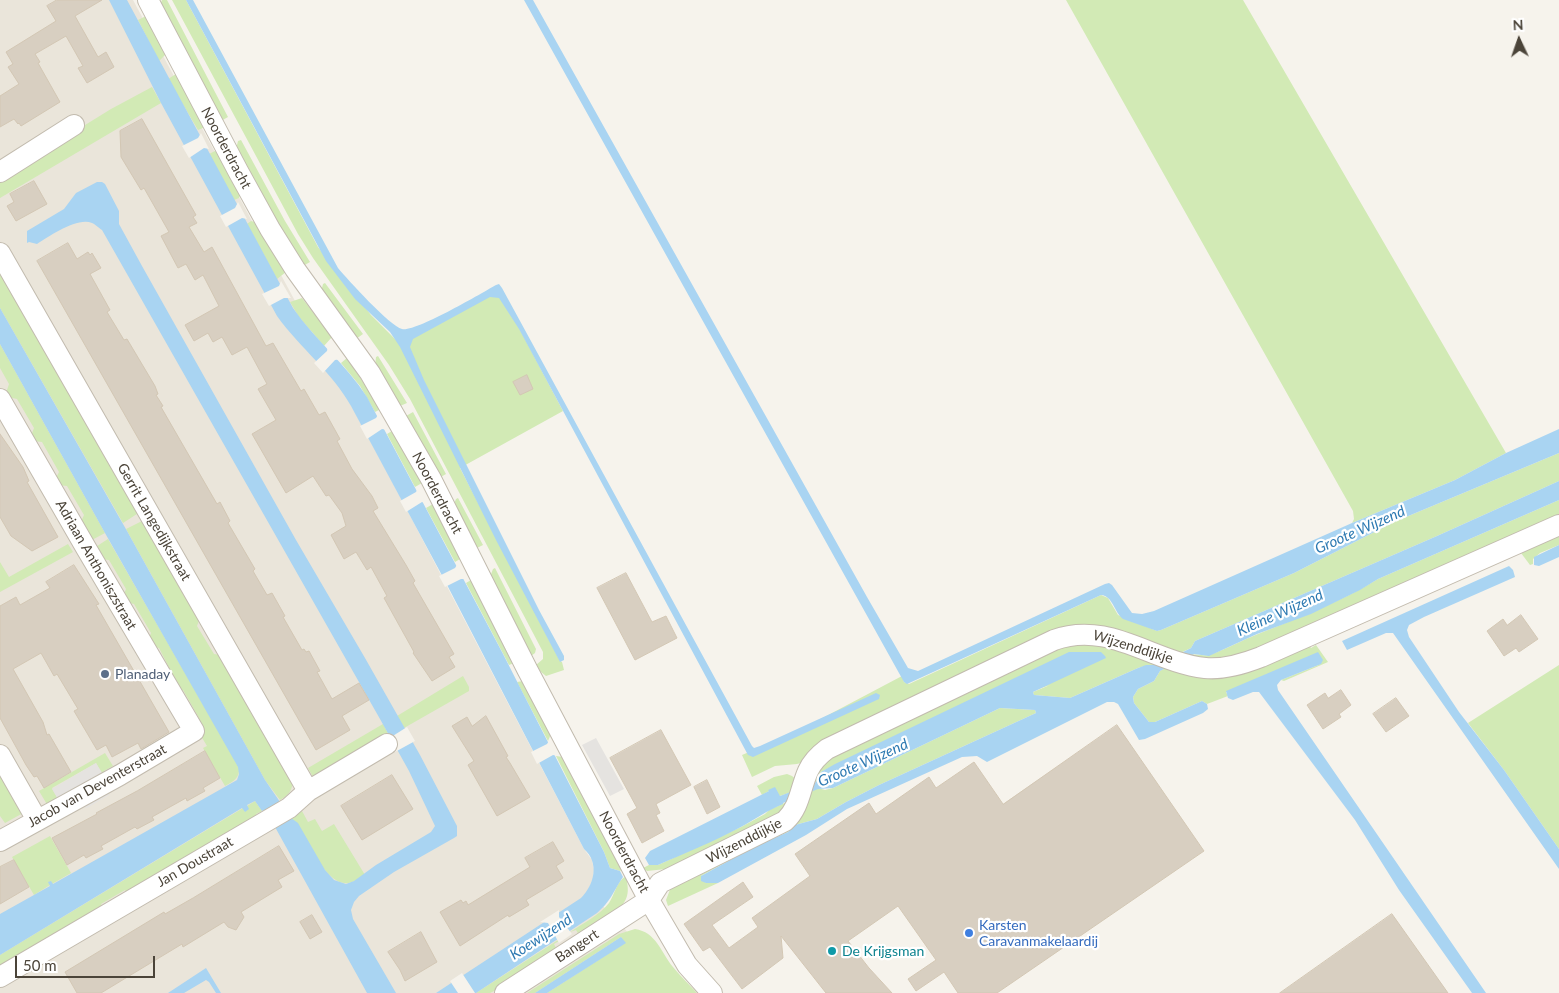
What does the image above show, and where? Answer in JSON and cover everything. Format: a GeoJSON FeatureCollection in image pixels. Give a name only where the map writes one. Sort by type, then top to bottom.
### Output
{"type":"FeatureCollection","features":[{"type":"Feature","properties":{"kind":"street","name":"Noorderdracht"},"geometry":{"type":"LineString","coordinates":[[148,0],[270,229],[295,269],[370,373],[431,479],[523,670],[649,900],[687,965],[712,993]]}},
{"type":"Feature","properties":{"kind":"street"},"geometry":{"type":"LineString","coordinates":[[0,172],[74,125]]}},
{"type":"Feature","properties":{"kind":"street","name":"Gerrit Langedijkstraat"},"geometry":{"type":"LineString","coordinates":[[0,253],[308,791]]}},
{"type":"Feature","properties":{"kind":"street","name":"Adriaan Anthoniszstraat"},"geometry":{"type":"LineString","coordinates":[[0,399],[90,556],[194,731]]}},
{"type":"Feature","properties":{"kind":"street","name":"Wijzenddijkje"},"geometry":{"type":"LineString","coordinates":[[649,900],[660,882],[781,823],[791,815],[797,806],[813,764],[827,750],[1064,636],[1096,634],[1187,664],[1204,668],[1229,667],[1261,657],[1559,525]]}},
{"type":"Feature","properties":{"kind":"street","name":"Jacob van Deventerstraat"},"geometry":{"type":"LineString","coordinates":[[2,836],[38,820],[120,775],[194,731]]}},
{"type":"Feature","properties":{"kind":"street","name":"Jan Doustraat"},"geometry":{"type":"LineString","coordinates":[[0,977],[289,808],[308,791],[387,744]]}},
{"type":"Feature","properties":{"kind":"street"},"geometry":{"type":"LineString","coordinates":[[0,755],[38,820]]}},
{"type":"Feature","properties":{"kind":"street","name":"Bangert"},"geometry":{"type":"LineString","coordinates":[[504,993],[649,900]]}},
{"type":"Feature","properties":{"kind":"shaded area"},"geometry":{"type":"Polygon","coordinates":[[[0,0],[133,0],[393,483],[584,849],[592,860],[593,879],[588,890],[634,939],[553,993],[0,993],[0,0]]]}},
{"type":"Feature","properties":{"kind":"shaded area"},"geometry":{"type":"Polygon","coordinates":[[[596,738],[624,789],[610,796],[582,745],[596,738]]]}},
{"type":"Feature","properties":{"kind":"shaded area"},"geometry":{"type":"Polygon","coordinates":[[[96,763],[111,787],[109,795],[87,808],[59,801],[52,789],[96,763]]]}},
{"type":"Feature","properties":{"kind":"green space"},"geometry":{"type":"Polygon","coordinates":[[[162,0],[167,0],[228,117],[221,121],[160,5],[162,0]]]}},
{"type":"Feature","properties":{"kind":"green space"},"geometry":{"type":"Polygon","coordinates":[[[172,0],[186,0],[318,247],[371,315],[396,340],[499,290],[563,411],[460,468],[562,662],[564,670],[546,676],[536,665],[543,659],[543,652],[410,399],[389,365],[298,234],[172,0]]]}},
{"type":"Feature","properties":{"kind":"green space"},"geometry":{"type":"Polygon","coordinates":[[[1066,0],[1243,0],[1506,453],[1455,480],[1352,523],[1354,519],[1353,511],[1066,0]]]}},
{"type":"Feature","properties":{"kind":"green space"},"geometry":{"type":"Polygon","coordinates":[[[146,16],[166,54],[159,61],[138,20],[146,16]]]}},
{"type":"Feature","properties":{"kind":"green space"},"geometry":{"type":"Polygon","coordinates":[[[176,74],[203,128],[198,130],[168,79],[176,74]]]}},
{"type":"Feature","properties":{"kind":"green space"},"geometry":{"type":"Polygon","coordinates":[[[152,87],[161,103],[0,198],[0,181],[79,134],[77,130],[152,87]]]}},
{"type":"Feature","properties":{"kind":"green space"},"geometry":{"type":"Polygon","coordinates":[[[241,140],[285,221],[310,262],[303,266],[280,229],[236,149],[238,141],[241,140]]]}},
{"type":"Feature","properties":{"kind":"green space"},"geometry":{"type":"Polygon","coordinates":[[[215,151],[240,195],[239,198],[234,200],[209,154],[215,151]]]}},
{"type":"Feature","properties":{"kind":"green space"},"geometry":{"type":"Polygon","coordinates":[[[251,221],[255,222],[286,272],[277,279],[247,224],[251,221]]]}},
{"type":"Feature","properties":{"kind":"green space"},"geometry":{"type":"Polygon","coordinates":[[[0,275],[5,276],[140,512],[123,523],[0,308],[0,275]]]}},
{"type":"Feature","properties":{"kind":"green space"},"geometry":{"type":"Polygon","coordinates":[[[325,283],[363,334],[356,339],[321,292],[325,283]]]}},
{"type":"Feature","properties":{"kind":"green space"},"geometry":{"type":"Polygon","coordinates":[[[302,298],[332,337],[324,346],[299,317],[290,302],[302,298]]]}},
{"type":"Feature","properties":{"kind":"green space"},"geometry":{"type":"Polygon","coordinates":[[[0,344],[105,533],[90,541],[80,524],[84,515],[67,486],[58,485],[55,480],[59,472],[42,442],[33,441],[31,436],[34,428],[17,399],[8,397],[6,393],[9,384],[0,368],[0,344]]]}},
{"type":"Feature","properties":{"kind":"green space"},"geometry":{"type":"Polygon","coordinates":[[[378,356],[407,403],[400,406],[375,366],[376,357],[378,356]]]}},
{"type":"Feature","properties":{"kind":"green space"},"geometry":{"type":"Polygon","coordinates":[[[347,358],[381,409],[375,412],[360,386],[341,363],[347,358]]]}},
{"type":"Feature","properties":{"kind":"green space"},"geometry":{"type":"Polygon","coordinates":[[[413,412],[446,474],[439,478],[406,416],[413,412]]]}},
{"type":"Feature","properties":{"kind":"green space"},"geometry":{"type":"Polygon","coordinates":[[[392,431],[422,483],[415,487],[387,434],[392,431]]]}},
{"type":"Feature","properties":{"kind":"green space"},"geometry":{"type":"Polygon","coordinates":[[[1559,453],[1559,481],[1195,641],[1191,648],[1178,654],[1096,628],[804,762],[775,766],[752,777],[742,755],[796,732],[902,676],[904,682],[909,684],[1101,595],[1108,598],[1118,615],[1157,631],[1161,630],[1294,573],[1394,522],[1559,453]]]}},
{"type":"Feature","properties":{"kind":"green space"},"geometry":{"type":"Polygon","coordinates":[[[458,498],[483,545],[475,549],[453,506],[458,498]]]}},
{"type":"Feature","properties":{"kind":"green space"},"geometry":{"type":"Polygon","coordinates":[[[1559,500],[1559,516],[1226,662],[1186,657],[1209,655],[1218,652],[1252,636],[1320,609],[1378,579],[1559,500]]]}},
{"type":"Feature","properties":{"kind":"green space"},"geometry":{"type":"Polygon","coordinates":[[[433,504],[460,556],[460,559],[455,562],[426,508],[433,504]]]}},
{"type":"Feature","properties":{"kind":"green space"},"geometry":{"type":"Polygon","coordinates":[[[144,520],[200,618],[197,626],[214,654],[221,655],[293,782],[289,793],[280,800],[265,780],[126,529],[144,520]]]}},
{"type":"Feature","properties":{"kind":"green space"},"geometry":{"type":"Polygon","coordinates":[[[1559,531],[1559,545],[1540,553],[1533,559],[1533,564],[1530,565],[1518,549],[1559,531]]]}},
{"type":"Feature","properties":{"kind":"green space"},"geometry":{"type":"Polygon","coordinates":[[[108,539],[239,767],[236,779],[225,786],[203,748],[207,746],[201,736],[199,718],[183,690],[181,691],[159,648],[150,646],[147,642],[151,633],[134,604],[125,602],[122,598],[126,589],[109,560],[100,559],[94,548],[108,539]]]}},
{"type":"Feature","properties":{"kind":"green space"},"geometry":{"type":"Polygon","coordinates":[[[68,544],[73,552],[0,592],[0,562],[9,577],[68,544]]]}},
{"type":"Feature","properties":{"kind":"green space"},"geometry":{"type":"Polygon","coordinates":[[[495,568],[536,649],[535,653],[531,656],[490,577],[495,568]]]}},
{"type":"Feature","properties":{"kind":"green space"},"geometry":{"type":"Polygon","coordinates":[[[471,580],[514,663],[509,665],[466,583],[471,580]]]}},
{"type":"Feature","properties":{"kind":"green space"},"geometry":{"type":"Polygon","coordinates":[[[1081,639],[1163,662],[1157,665],[1138,668],[1070,698],[1034,695],[1033,692],[1050,685],[883,742],[821,772],[816,782],[810,784],[822,762],[994,675],[1081,639]]]}},
{"type":"Feature","properties":{"kind":"green space"},"geometry":{"type":"Polygon","coordinates":[[[1309,644],[1311,648],[1316,645],[1328,662],[1284,681],[1281,680],[1321,664],[1226,692],[1228,696],[1207,704],[1202,701],[1155,722],[1149,722],[1134,703],[1133,697],[1138,689],[1154,681],[1160,671],[1171,665],[1191,672],[1309,644]]]}},
{"type":"Feature","properties":{"kind":"green space"},"geometry":{"type":"Polygon","coordinates":[[[1559,665],[1559,849],[1504,770],[1468,723],[1559,665]]]}},
{"type":"Feature","properties":{"kind":"green space"},"geometry":{"type":"Polygon","coordinates":[[[463,676],[469,691],[404,728],[397,716],[463,676]]]}},
{"type":"Feature","properties":{"kind":"green space"},"geometry":{"type":"Polygon","coordinates":[[[523,681],[551,734],[548,741],[517,682],[523,681]]]}},
{"type":"Feature","properties":{"kind":"green space"},"geometry":{"type":"Polygon","coordinates":[[[1000,708],[1035,710],[1036,713],[879,785],[817,819],[795,825],[788,832],[756,846],[701,876],[706,883],[718,883],[668,906],[666,900],[671,887],[807,793],[818,788],[825,790],[833,788],[1000,708]]]}},
{"type":"Feature","properties":{"kind":"green space"},"geometry":{"type":"Polygon","coordinates":[[[383,724],[390,737],[313,777],[308,768],[383,724]]]}},
{"type":"Feature","properties":{"kind":"green space"},"geometry":{"type":"Polygon","coordinates":[[[105,753],[113,766],[104,771],[105,774],[102,774],[96,763],[52,788],[58,799],[48,806],[39,791],[105,753]]]}},
{"type":"Feature","properties":{"kind":"green space"},"geometry":{"type":"Polygon","coordinates":[[[556,756],[563,757],[623,869],[620,871],[610,868],[604,852],[556,756]]]}},
{"type":"Feature","properties":{"kind":"green space"},"geometry":{"type":"Polygon","coordinates":[[[0,767],[25,812],[5,823],[0,816],[0,767]]]}},
{"type":"Feature","properties":{"kind":"green space"},"geometry":{"type":"Polygon","coordinates":[[[787,774],[797,780],[794,791],[780,796],[769,791],[762,795],[757,786],[774,777],[787,774]]]}},
{"type":"Feature","properties":{"kind":"green space"},"geometry":{"type":"Polygon","coordinates":[[[791,800],[784,811],[666,869],[647,871],[643,868],[649,865],[658,865],[741,827],[769,810],[791,800]]]}},
{"type":"Feature","properties":{"kind":"green space"},"geometry":{"type":"Polygon","coordinates":[[[255,801],[262,811],[256,814],[256,816],[127,893],[125,890],[101,904],[103,908],[0,969],[0,955],[243,808],[245,812],[247,806],[255,801]]]}},
{"type":"Feature","properties":{"kind":"green space"},"geometry":{"type":"Polygon","coordinates":[[[302,811],[308,822],[315,819],[322,831],[334,824],[365,875],[350,883],[344,883],[337,881],[329,875],[314,856],[291,818],[302,811]]]}},
{"type":"Feature","properties":{"kind":"green space"},"geometry":{"type":"Polygon","coordinates":[[[50,836],[71,873],[52,884],[51,881],[50,885],[34,895],[12,857],[50,836]]]}},
{"type":"Feature","properties":{"kind":"green space"},"geometry":{"type":"Polygon","coordinates":[[[626,876],[628,893],[620,908],[579,935],[576,930],[570,932],[596,915],[609,903],[620,881],[626,876]]]}},
{"type":"Feature","properties":{"kind":"green space"},"geometry":{"type":"Polygon","coordinates":[[[635,929],[653,938],[673,967],[697,993],[547,993],[625,943],[621,937],[535,993],[527,993],[619,934],[635,929]]]}},
{"type":"Feature","properties":{"kind":"green space"},"geometry":{"type":"Polygon","coordinates":[[[558,940],[554,944],[557,950],[494,991],[490,993],[476,993],[558,940]]]}},
{"type":"Feature","properties":{"kind":"water","name":"Koewijzend"},"geometry":{"type":"Polygon","coordinates":[[[109,0],[127,0],[293,308],[350,374],[367,397],[502,652],[604,852],[610,868],[620,871],[623,877],[609,900],[597,913],[476,993],[436,993],[581,898],[586,893],[592,880],[594,867],[592,861],[351,406],[335,382],[277,316],[161,103],[109,0]]]}},
{"type":"Feature","properties":{"kind":"water"},"geometry":{"type":"Polygon","coordinates":[[[186,0],[193,0],[338,268],[379,312],[396,326],[402,329],[409,329],[433,319],[499,284],[752,746],[754,748],[760,746],[876,693],[880,695],[879,699],[753,757],[748,755],[519,329],[499,298],[490,297],[413,339],[410,347],[424,380],[564,656],[564,660],[560,662],[496,540],[400,347],[390,332],[355,299],[326,261],[186,0]]]}},
{"type":"Feature","properties":{"kind":"water","name":"Groote Wijzend"},"geometry":{"type":"Polygon","coordinates":[[[524,0],[533,0],[908,668],[918,671],[1109,583],[1132,613],[1142,614],[1154,611],[1352,523],[1455,480],[1506,453],[1559,429],[1559,453],[1394,522],[1294,573],[1161,630],[1157,631],[1123,619],[1111,601],[1101,595],[907,684],[904,682],[524,0]]]}},
{"type":"Feature","properties":{"kind":"water"},"geometry":{"type":"Polygon","coordinates":[[[97,182],[105,184],[119,211],[119,224],[142,266],[296,540],[420,755],[457,826],[457,836],[394,872],[359,896],[351,910],[353,919],[396,993],[367,993],[275,827],[264,810],[262,811],[255,801],[247,805],[249,809],[245,812],[242,808],[0,955],[0,914],[50,886],[48,882],[51,881],[53,884],[237,780],[239,774],[238,767],[0,344],[0,308],[127,531],[265,780],[291,818],[298,823],[325,870],[334,880],[346,884],[354,881],[376,865],[431,832],[435,826],[409,771],[380,719],[102,230],[92,223],[79,223],[56,232],[37,244],[27,243],[27,231],[64,209],[76,193],[97,182]]]}},
{"type":"Feature","properties":{"kind":"water"},"geometry":{"type":"Polygon","coordinates":[[[1559,481],[1559,500],[1378,579],[1311,614],[1257,634],[1209,656],[1194,654],[1160,671],[1154,681],[1138,689],[1133,697],[1134,703],[1149,722],[1155,722],[1202,701],[1207,704],[1208,709],[1145,739],[1139,740],[1118,704],[1107,702],[987,762],[977,756],[962,757],[847,809],[806,835],[718,883],[701,881],[701,876],[756,846],[788,832],[795,825],[817,819],[879,785],[1036,713],[1035,710],[1000,708],[833,788],[818,789],[783,803],[709,843],[658,865],[649,865],[645,858],[650,851],[768,790],[775,787],[780,796],[816,782],[821,772],[835,764],[1069,652],[1101,652],[1106,658],[1033,692],[1034,695],[1070,698],[1138,668],[1146,665],[1157,665],[1191,648],[1195,641],[1559,481]]]}},
{"type":"Feature","properties":{"kind":"water"},"geometry":{"type":"Polygon","coordinates":[[[1559,545],[1559,557],[1539,566],[1534,565],[1534,557],[1559,545]]]}},
{"type":"Feature","properties":{"kind":"water"},"geometry":{"type":"Polygon","coordinates":[[[1509,566],[1513,570],[1515,577],[1424,617],[1409,625],[1407,630],[1409,637],[1459,712],[1504,770],[1559,849],[1559,869],[1393,633],[1386,633],[1347,650],[1342,641],[1509,566]]]}},
{"type":"Feature","properties":{"kind":"water"},"geometry":{"type":"Polygon","coordinates":[[[1318,652],[1323,660],[1321,664],[1281,680],[1277,685],[1278,690],[1486,993],[1472,993],[1399,890],[1355,820],[1259,692],[1253,692],[1233,700],[1228,698],[1226,691],[1318,652]]]}},
{"type":"Feature","properties":{"kind":"water"},"geometry":{"type":"Polygon","coordinates":[[[621,937],[626,943],[547,993],[535,993],[621,937]]]}},
{"type":"Feature","properties":{"kind":"water"},"geometry":{"type":"Polygon","coordinates":[[[206,968],[221,993],[216,993],[206,980],[184,993],[168,993],[206,968]]]}},
{"type":"Feature","properties":{"kind":"pier"},"geometry":{"type":"Polygon","coordinates":[[[201,133],[209,149],[204,148],[189,158],[182,146],[198,138],[201,133]]]}},
{"type":"Feature","properties":{"kind":"pier"},"geometry":{"type":"Polygon","coordinates":[[[238,202],[247,219],[242,218],[226,227],[220,216],[235,208],[238,202]]]}},
{"type":"Feature","properties":{"kind":"pier"},"geometry":{"type":"Polygon","coordinates":[[[281,281],[291,298],[284,298],[269,306],[262,294],[279,286],[281,281]]]}},
{"type":"Feature","properties":{"kind":"pier"},"geometry":{"type":"Polygon","coordinates":[[[328,346],[341,359],[335,360],[323,373],[314,363],[327,351],[328,346]]]}},
{"type":"Feature","properties":{"kind":"pier"},"geometry":{"type":"Polygon","coordinates":[[[379,413],[388,430],[382,429],[367,439],[360,426],[376,418],[379,413]]]}},
{"type":"Feature","properties":{"kind":"pier"},"geometry":{"type":"Polygon","coordinates":[[[418,488],[426,503],[422,502],[406,512],[400,501],[416,492],[418,488]]]}},
{"type":"Feature","properties":{"kind":"pier"},"geometry":{"type":"Polygon","coordinates":[[[458,563],[467,579],[461,579],[445,587],[439,576],[455,568],[458,563]]]}},
{"type":"Feature","properties":{"kind":"pier"},"geometry":{"type":"Polygon","coordinates":[[[407,727],[415,741],[395,752],[388,739],[407,727]]]}},
{"type":"Feature","properties":{"kind":"pier"},"geometry":{"type":"Polygon","coordinates":[[[550,739],[559,756],[553,755],[537,764],[531,752],[547,744],[550,739]]]}},
{"type":"Feature","properties":{"kind":"pier"},"geometry":{"type":"Polygon","coordinates":[[[559,910],[559,917],[572,934],[559,943],[548,923],[540,922],[559,910]]]}},
{"type":"Feature","properties":{"kind":"pier"},"geometry":{"type":"Polygon","coordinates":[[[462,973],[475,993],[458,993],[450,981],[462,973]]]}},
{"type":"Feature","properties":{"kind":"building"},"geometry":{"type":"Polygon","coordinates":[[[57,0],[102,0],[75,16],[98,57],[106,52],[114,67],[87,83],[78,68],[83,66],[66,36],[35,54],[60,102],[21,126],[14,119],[0,127],[0,96],[19,84],[8,67],[13,64],[6,52],[56,21],[47,6],[57,0]]]}},
{"type":"Feature","properties":{"kind":"building"},"geometry":{"type":"Polygon","coordinates":[[[142,119],[196,215],[193,217],[197,223],[189,227],[204,252],[212,247],[266,346],[273,343],[301,391],[304,389],[319,415],[325,412],[340,439],[337,441],[352,469],[372,496],[378,508],[373,511],[406,565],[415,581],[413,583],[454,654],[449,657],[455,667],[432,681],[413,653],[384,598],[387,596],[371,567],[367,570],[356,552],[344,559],[331,535],[346,526],[342,513],[329,495],[326,496],[313,476],[286,493],[252,434],[276,420],[258,389],[267,384],[247,347],[232,355],[222,337],[213,342],[208,333],[194,341],[185,325],[219,306],[203,275],[195,280],[186,264],[178,268],[161,236],[169,232],[144,188],[141,190],[121,157],[120,131],[142,119]]]}},
{"type":"Feature","properties":{"kind":"building"},"geometry":{"type":"Polygon","coordinates":[[[34,181],[47,204],[16,221],[7,206],[14,202],[10,194],[34,181]]]}},
{"type":"Feature","properties":{"kind":"building"},"geometry":{"type":"Polygon","coordinates":[[[68,243],[77,259],[88,252],[90,255],[92,253],[101,268],[90,274],[110,310],[107,312],[124,340],[127,339],[155,386],[158,394],[156,395],[163,406],[161,407],[217,504],[220,502],[230,521],[228,523],[255,569],[253,571],[267,595],[272,593],[302,650],[309,651],[320,671],[317,672],[332,699],[359,683],[369,700],[342,716],[350,730],[316,750],[37,261],[68,243]]]}},
{"type":"Feature","properties":{"kind":"building"},"geometry":{"type":"Polygon","coordinates":[[[527,375],[533,389],[520,395],[513,382],[527,375]]]}},
{"type":"Feature","properties":{"kind":"building"},"geometry":{"type":"Polygon","coordinates":[[[0,434],[23,467],[29,481],[27,482],[58,537],[32,551],[11,536],[0,517],[0,434]]]}},
{"type":"Feature","properties":{"kind":"building"},"geometry":{"type":"Polygon","coordinates":[[[74,565],[99,604],[96,605],[169,732],[141,749],[138,743],[112,757],[106,745],[97,750],[74,711],[78,709],[57,674],[54,676],[41,653],[13,669],[43,722],[47,735],[49,734],[71,772],[44,788],[37,776],[34,777],[26,765],[0,718],[0,606],[16,597],[20,605],[50,588],[46,582],[74,565]]]}},
{"type":"Feature","properties":{"kind":"building"},"geometry":{"type":"Polygon","coordinates":[[[626,573],[652,622],[666,616],[677,638],[635,660],[597,588],[626,573]]]}},
{"type":"Feature","properties":{"kind":"building"},"geometry":{"type":"Polygon","coordinates":[[[1521,615],[1538,639],[1519,652],[1516,648],[1504,656],[1487,631],[1503,619],[1507,625],[1521,615]]]}},
{"type":"Feature","properties":{"kind":"building"},"geometry":{"type":"Polygon","coordinates":[[[1341,690],[1351,705],[1339,714],[1341,717],[1323,729],[1307,705],[1325,693],[1328,698],[1341,690]]]}},
{"type":"Feature","properties":{"kind":"building"},"geometry":{"type":"Polygon","coordinates":[[[1396,698],[1409,716],[1386,732],[1373,714],[1396,698]]]}},
{"type":"Feature","properties":{"kind":"building"},"geometry":{"type":"Polygon","coordinates":[[[486,716],[508,756],[506,757],[530,797],[497,816],[468,765],[474,761],[452,726],[467,717],[472,726],[486,716]]]}},
{"type":"Feature","properties":{"kind":"building"},"geometry":{"type":"Polygon","coordinates":[[[1117,725],[1204,851],[997,993],[958,993],[944,972],[916,991],[908,979],[936,960],[898,906],[848,941],[892,993],[826,993],[781,936],[783,958],[742,989],[710,947],[703,951],[684,924],[743,882],[753,897],[712,925],[729,948],[758,927],[752,918],[810,876],[795,854],[869,803],[876,814],[929,777],[936,788],[974,762],[1003,804],[1117,725]]]}},
{"type":"Feature","properties":{"kind":"building"},"geometry":{"type":"Polygon","coordinates":[[[661,730],[691,785],[656,804],[660,813],[656,815],[664,831],[642,843],[627,814],[637,808],[610,758],[661,730]]]}},
{"type":"Feature","properties":{"kind":"building"},"geometry":{"type":"Polygon","coordinates":[[[205,751],[220,778],[203,788],[205,791],[187,801],[186,798],[152,817],[154,820],[137,829],[135,827],[101,846],[103,849],[86,858],[84,855],[67,865],[52,838],[205,751]]]}},
{"type":"Feature","properties":{"kind":"building"},"geometry":{"type":"Polygon","coordinates":[[[392,775],[413,809],[362,840],[341,806],[392,775]]]}},
{"type":"Feature","properties":{"kind":"building"},"geometry":{"type":"Polygon","coordinates":[[[707,780],[720,807],[707,814],[694,787],[707,780]]]}},
{"type":"Feature","properties":{"kind":"building"},"geometry":{"type":"Polygon","coordinates":[[[553,842],[564,861],[556,866],[563,878],[526,900],[529,905],[509,917],[508,915],[460,946],[440,912],[461,900],[463,903],[466,901],[468,905],[530,867],[525,858],[553,842]]]}},
{"type":"Feature","properties":{"kind":"building"},"geometry":{"type":"Polygon","coordinates":[[[279,846],[294,871],[278,880],[282,887],[241,912],[244,917],[236,930],[228,927],[224,922],[183,947],[182,944],[101,993],[77,993],[65,972],[279,846]]]}},
{"type":"Feature","properties":{"kind":"building"},"geometry":{"type":"Polygon","coordinates":[[[14,860],[29,887],[0,904],[0,867],[14,860]]]}},
{"type":"Feature","properties":{"kind":"building"},"geometry":{"type":"Polygon","coordinates":[[[1392,914],[1448,993],[1280,993],[1392,914]]]}},
{"type":"Feature","properties":{"kind":"building"},"geometry":{"type":"Polygon","coordinates":[[[312,915],[322,932],[310,939],[300,922],[312,915]]]}},
{"type":"Feature","properties":{"kind":"building"},"geometry":{"type":"Polygon","coordinates":[[[421,932],[437,962],[405,981],[388,952],[421,932]]]}},
{"type":"Feature","properties":{"kind":"place","name":"Planaday"},"geometry":{"type":"Point","coordinates":[105,674]}},
{"type":"Feature","properties":{"kind":"place","name":"Karsten Caravanmakelaardij"},"geometry":{"type":"Point","coordinates":[969,933]}},
{"type":"Feature","properties":{"kind":"place","name":"De Krijgsman"},"geometry":{"type":"Point","coordinates":[832,951]}},
{"type":"Feature","properties":{"kind":"water label","name":"Kleine Wijzend"},"geometry":{"type":"Point","coordinates":[1280,613]}}]}
